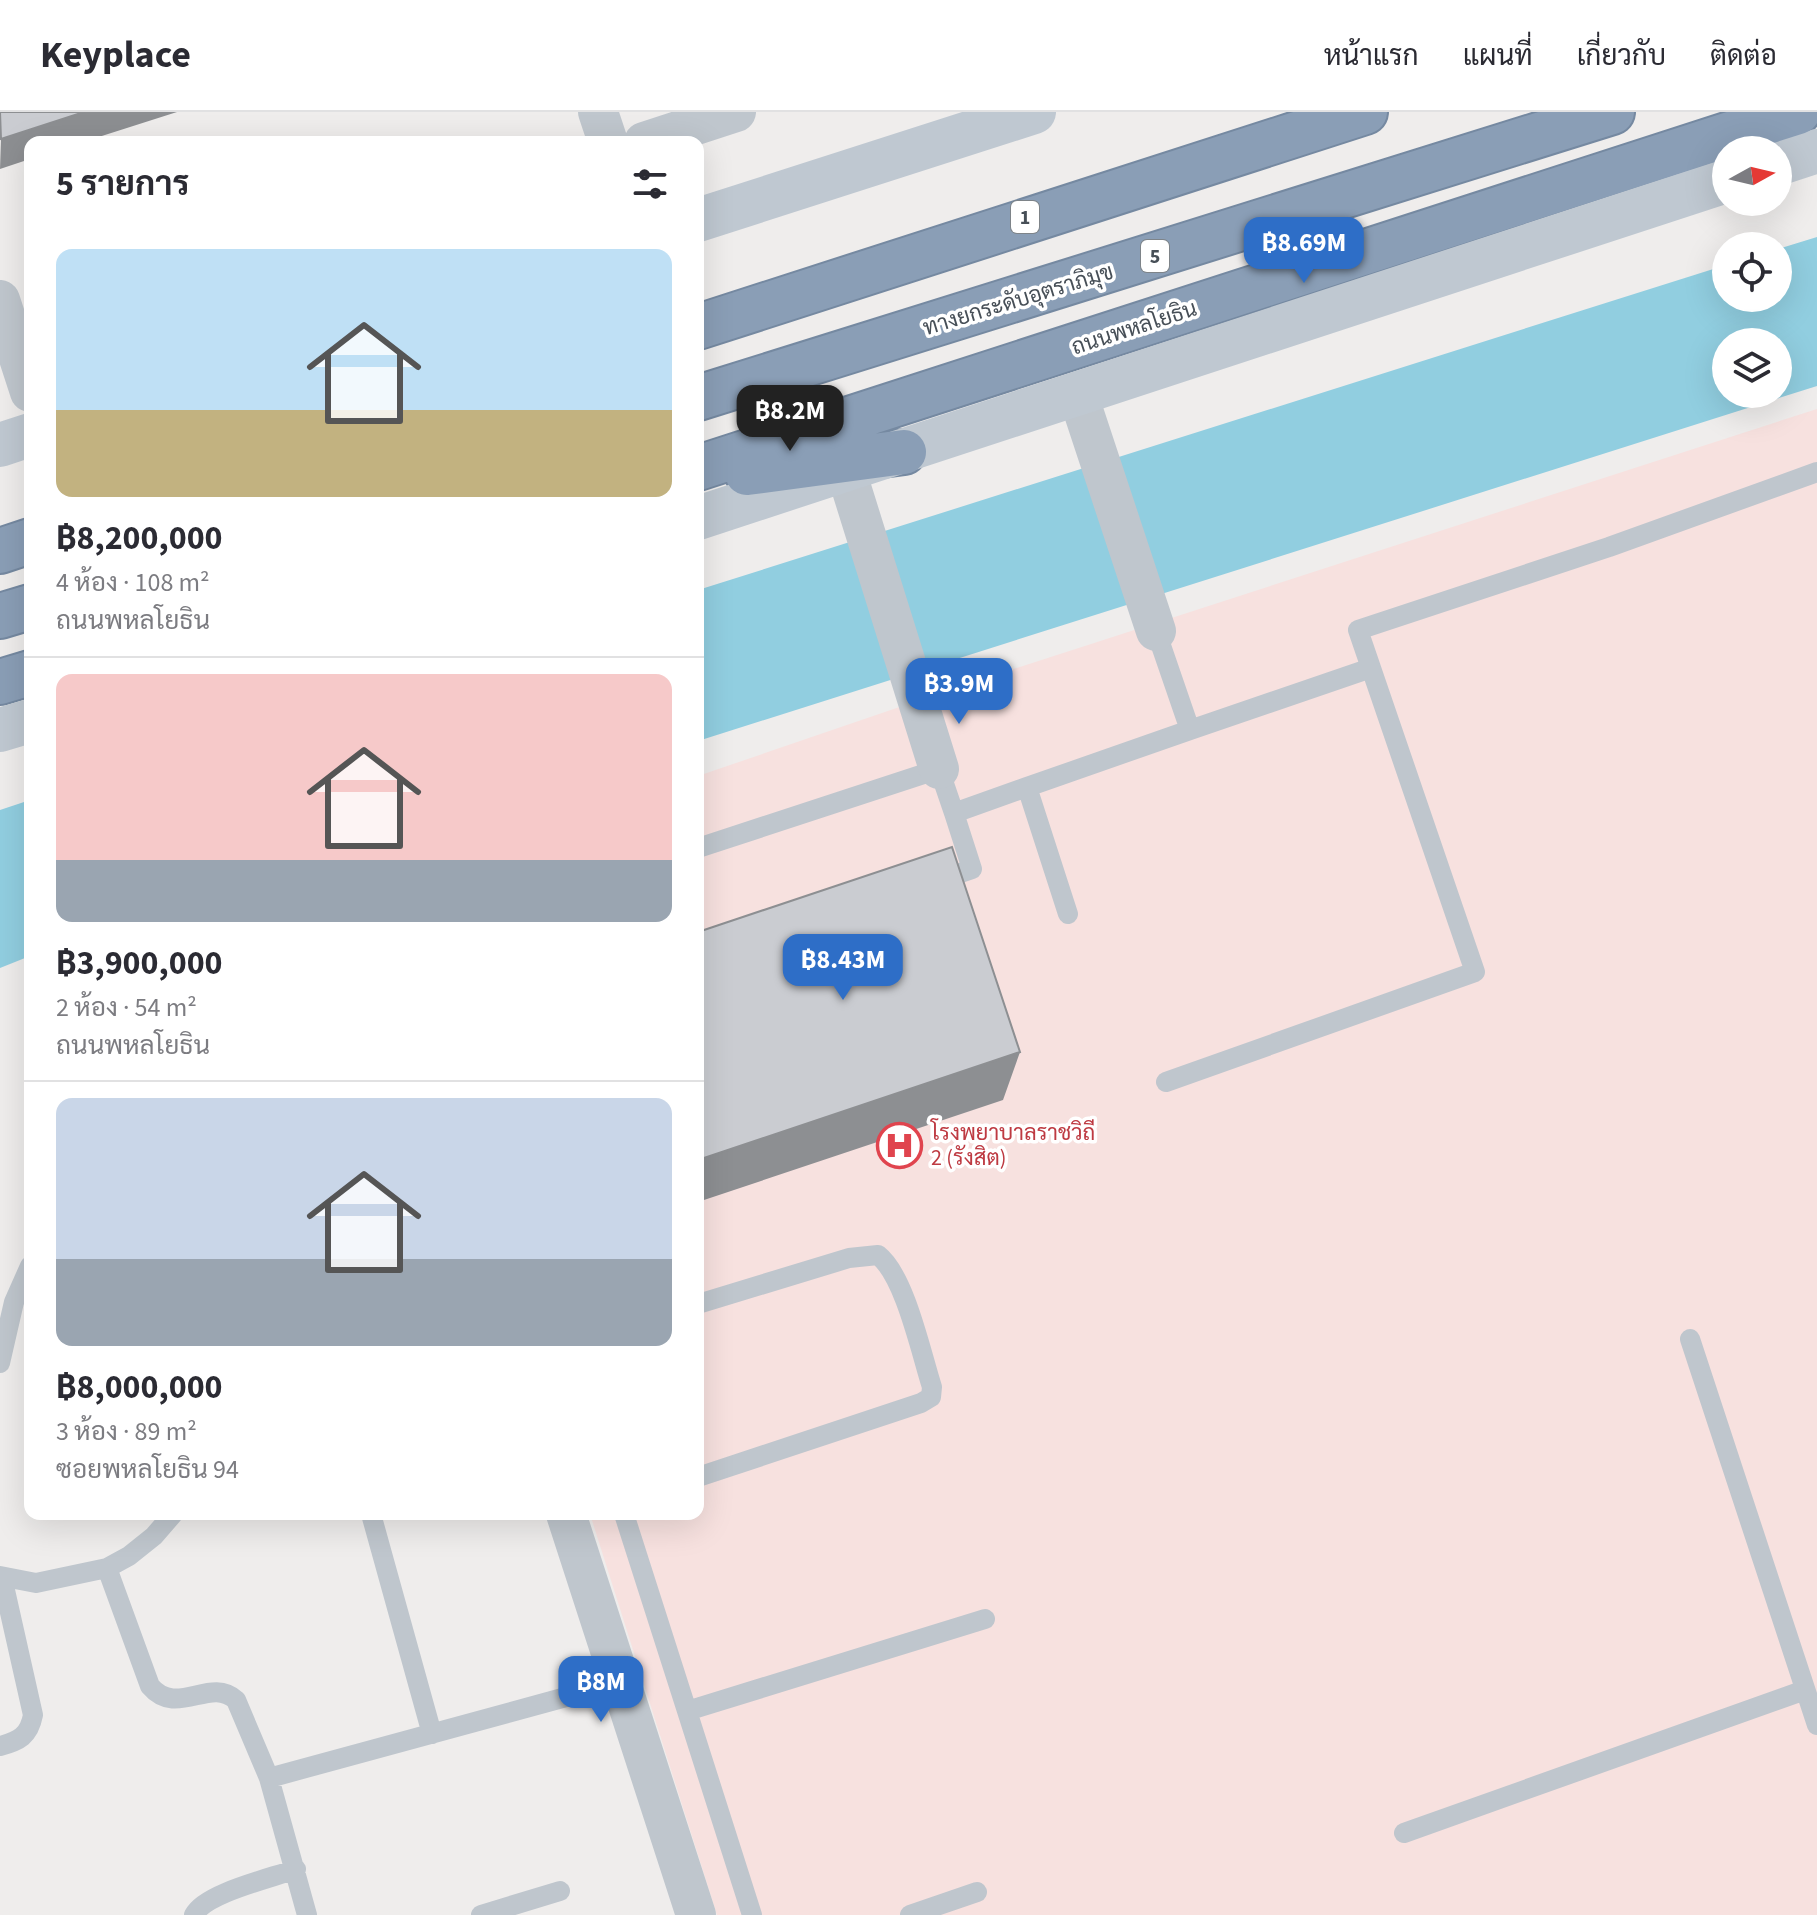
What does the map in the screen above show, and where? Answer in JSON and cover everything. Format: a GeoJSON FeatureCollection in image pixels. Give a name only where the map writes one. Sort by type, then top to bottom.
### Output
{"type":"FeatureCollection","features":[{"type":"Feature","properties":{"kind":"highway","name":"1"},"geometry":{"type":"LineString","coordinates":[[704,322],[1351,112]]}},
{"type":"Feature","properties":{"kind":"highway"},"geometry":{"type":"LineString","coordinates":[[704,322],[1365,112]]}},
{"type":"Feature","properties":{"kind":"highway","name":"ทางยกระดับอุตราภิมุข"},"geometry":{"type":"LineString","coordinates":[[704,396],[1612,112]]}},
{"type":"Feature","properties":{"kind":"highway","name":"ถนนพหลโยธิน"},"geometry":{"type":"LineString","coordinates":[[704,466],[1798,112]]}},
{"type":"Feature","properties":{"kind":"highway"},"geometry":{"type":"LineString","coordinates":[[704,479],[904,452]]}},
{"type":"Feature","properties":{"kind":"highway"},"geometry":{"type":"LineString","coordinates":[[0,548],[24,540]]}},
{"type":"Feature","properties":{"kind":"highway"},"geometry":{"type":"LineString","coordinates":[[0,616],[24,609]]}},
{"type":"Feature","properties":{"kind":"highway"},"geometry":{"type":"LineString","coordinates":[[0,682],[24,675]]}},
{"type":"Feature","properties":{"kind":"main road"},"geometry":{"type":"LineString","coordinates":[[704,218],[1034,112]]}},
{"type":"Feature","properties":{"kind":"main road"},"geometry":{"type":"LineString","coordinates":[[1792,159],[1817,151]]}},
{"type":"Feature","properties":{"kind":"main road"},"geometry":{"type":"LineString","coordinates":[[704,517],[850,484],[904,452],[1084,410],[1712,186]]}},
{"type":"Feature","properties":{"kind":"main road"},"geometry":{"type":"LineString","coordinates":[[0,445],[24,437]]}},
{"type":"Feature","properties":{"kind":"main road"},"geometry":{"type":"LineString","coordinates":[[0,730],[24,723]]}},
{"type":"Feature","properties":{"kind":"street"},"geometry":{"type":"LineString","coordinates":[[598,112],[606,136]]}},
{"type":"Feature","properties":{"kind":"street"},"geometry":{"type":"LineString","coordinates":[[662,136],[736,112]]}},
{"type":"Feature","properties":{"kind":"street"},"geometry":{"type":"LineString","coordinates":[[0,300],[24,374]]}},
{"type":"Feature","properties":{"kind":"street"},"geometry":{"type":"LineString","coordinates":[[1084,410],[1156,631]]}},
{"type":"Feature","properties":{"kind":"street"},"geometry":{"type":"LineString","coordinates":[[850,484],[939,769]]}},
{"type":"Feature","properties":{"kind":"street"},"geometry":{"type":"LineString","coordinates":[[568,1520],[696,1915]]}},
{"type":"Feature","properties":{"kind":"lane"},"geometry":{"type":"LineString","coordinates":[[1166,1082],[1475,972],[1358,630],[1609,547],[1817,472]]}},
{"type":"Feature","properties":{"kind":"lane"},"geometry":{"type":"LineString","coordinates":[[1156,631],[1190,730]]}},
{"type":"Feature","properties":{"kind":"lane"},"geometry":{"type":"LineString","coordinates":[[954,813],[1371,668]]}},
{"type":"Feature","properties":{"kind":"lane"},"geometry":{"type":"LineString","coordinates":[[704,846],[939,769],[972,869],[914,889]]}},
{"type":"Feature","properties":{"kind":"lane"},"geometry":{"type":"LineString","coordinates":[[1027,787],[1068,914]]}},
{"type":"Feature","properties":{"kind":"lane"},"geometry":{"type":"LineString","coordinates":[[704,1302],[849,1258],[878,1255],[890,1264],[898,1283],[932,1387],[931,1397],[921,1403],[704,1475]]}},
{"type":"Feature","properties":{"kind":"lane"},"geometry":{"type":"LineString","coordinates":[[0,1363],[14,1302],[24,1280]]}},
{"type":"Feature","properties":{"kind":"lane"},"geometry":{"type":"LineString","coordinates":[[1690,1339],[1817,1725]]}},
{"type":"Feature","properties":{"kind":"lane"},"geometry":{"type":"LineString","coordinates":[[0,1746],[20,1740],[31,1728],[33,1715],[1,1576],[36,1583],[107,1568],[129,1556],[168,1520]]}},
{"type":"Feature","properties":{"kind":"lane"},"geometry":{"type":"LineString","coordinates":[[373,1520],[432,1734]]}},
{"type":"Feature","properties":{"kind":"lane"},"geometry":{"type":"LineString","coordinates":[[626,1520],[752,1915]]}},
{"type":"Feature","properties":{"kind":"lane"},"geometry":{"type":"LineString","coordinates":[[107,1568],[150,1686],[158,1696],[169,1700],[216,1692],[228,1694],[236,1700],[269,1778],[307,1915]]}},
{"type":"Feature","properties":{"kind":"lane"},"geometry":{"type":"LineString","coordinates":[[687,1711],[985,1619]]}},
{"type":"Feature","properties":{"kind":"lane"},"geometry":{"type":"LineString","coordinates":[[269,1778],[621,1682]]}},
{"type":"Feature","properties":{"kind":"lane"},"geometry":{"type":"LineString","coordinates":[[1404,1833],[1805,1690]]}},
{"type":"Feature","properties":{"kind":"lane"},"geometry":{"type":"LineString","coordinates":[[194,1915],[198,1906],[296,1869]]}},
{"type":"Feature","properties":{"kind":"lane"},"geometry":{"type":"LineString","coordinates":[[481,1915],[560,1891]]}},
{"type":"Feature","properties":{"kind":"lane"},"geometry":{"type":"LineString","coordinates":[[910,1915],[977,1892]]}},
{"type":"Feature","properties":{"kind":"shaded area"},"geometry":{"type":"Polygon","coordinates":[[[1817,409],[1817,1915],[717,1915],[592,1520],[704,1520],[704,774],[958,687],[1817,409]]]}},
{"type":"Feature","properties":{"kind":"water"},"geometry":{"type":"Polygon","coordinates":[[[1817,237],[1817,386],[1792,394],[1792,328],[1712,328],[1712,408],[1748,408],[704,739],[704,588],[1712,269],[1712,312],[1792,312],[1792,245],[1817,237]]]}},
{"type":"Feature","properties":{"kind":"water"},"geometry":{"type":"Polygon","coordinates":[[[24,802],[24,958],[0,968],[0,810],[24,802]]]}},
{"type":"Feature","properties":{"kind":"building"},"geometry":{"type":"Polygon","coordinates":[[[0,112],[84,112],[1,139],[0,112]]]}},
{"type":"Feature","properties":{"kind":"building"},"geometry":{"type":"Polygon","coordinates":[[[952,847],[1020,1052],[704,1158],[704,930],[952,847]]]}},
{"type":"Feature","properties":{"kind":"place","name":"โรงพยาบาลราชวิถี 2 (รังสิต)"},"geometry":{"type":"Point","coordinates":[900,1145]}}]}
